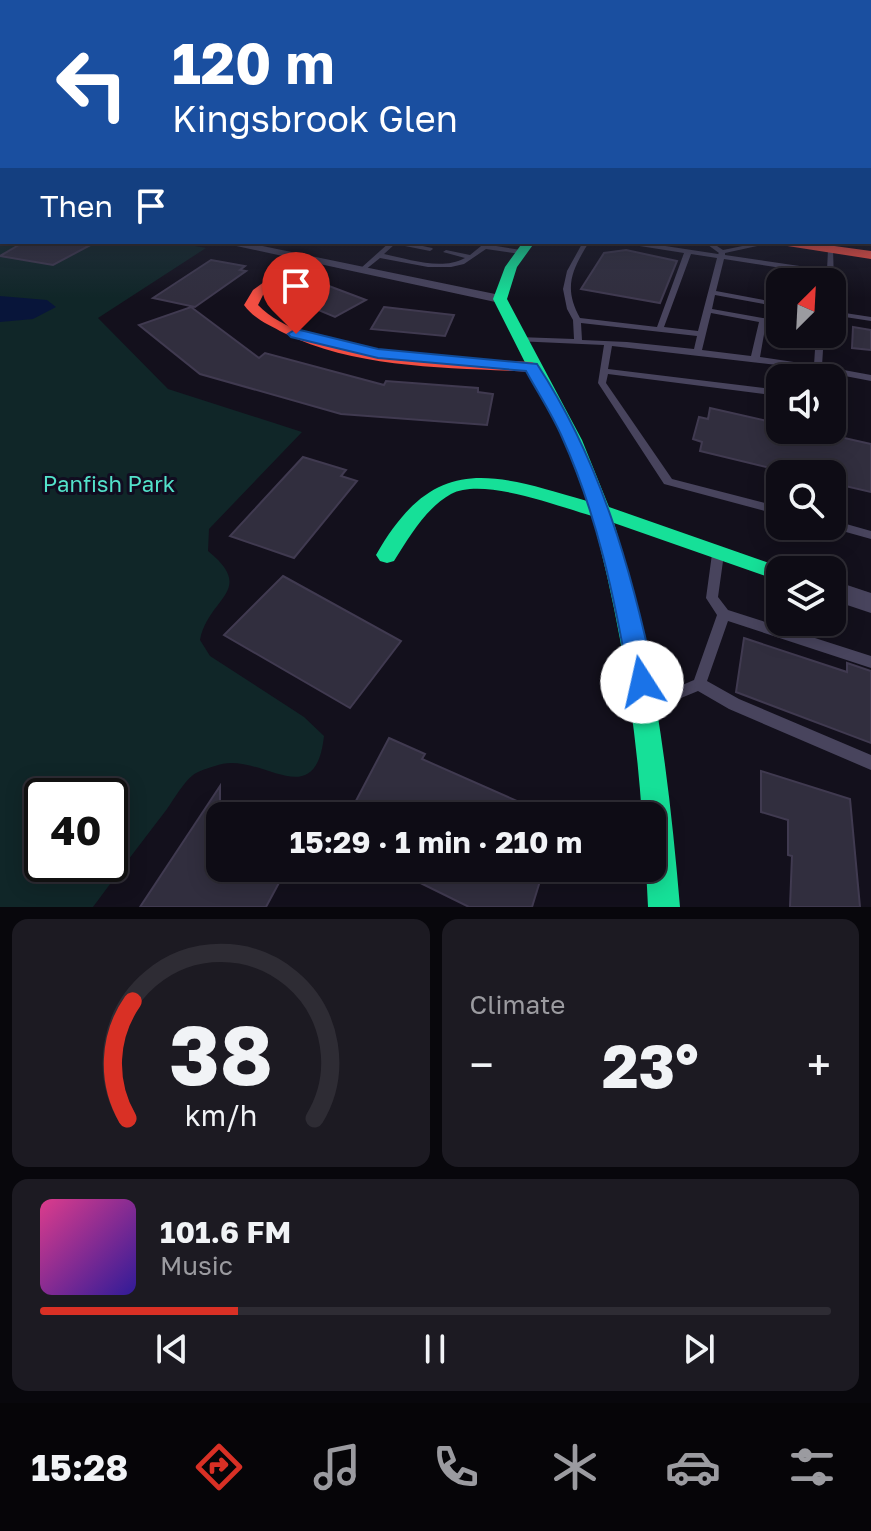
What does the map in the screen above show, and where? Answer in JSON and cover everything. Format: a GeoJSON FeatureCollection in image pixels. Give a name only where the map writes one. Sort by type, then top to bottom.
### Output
{"type":"FeatureCollection","features":[{"type":"Feature","properties":{"kind":"street"},"geometry":{"type":"LineString","coordinates":[[235,244],[500,299]]}},
{"type":"Feature","properties":{"kind":"street"},"geometry":{"type":"LineString","coordinates":[[794,244],[871,255]]}},
{"type":"Feature","properties":{"kind":"street"},"geometry":{"type":"LineString","coordinates":[[525,247],[511,267],[500,299],[516,339],[571,436],[601,513],[628,608],[642,682],[658,809],[664,907]]}},
{"type":"Feature","properties":{"kind":"street"},"geometry":{"type":"LineString","coordinates":[[304,257],[258,293],[251,305],[254,311],[296,334],[354,350],[532,367]]}},
{"type":"Feature","properties":{"kind":"street"},"geometry":{"type":"LineString","coordinates":[[387,555],[420,506],[431,496],[461,483],[493,483],[601,513],[766,568]]}},
{"type":"Feature","properties":{"kind":"street"},"geometry":{"type":"LineString","coordinates":[[846,595],[871,603]]}},
{"type":"Feature","properties":{"kind":"lane"},"geometry":{"type":"LineString","coordinates":[[363,269],[392,244]]}},
{"type":"Feature","properties":{"kind":"lane"},"geometry":{"type":"LineString","coordinates":[[404,244],[430,249]]}},
{"type":"Feature","properties":{"kind":"lane"},"geometry":{"type":"LineString","coordinates":[[381,256],[445,265],[463,263],[488,244],[525,247]]}},
{"type":"Feature","properties":{"kind":"lane"},"geometry":{"type":"LineString","coordinates":[[578,340],[577,320],[568,305],[565,279],[585,244]]}},
{"type":"Feature","properties":{"kind":"lane"},"geometry":{"type":"LineString","coordinates":[[639,244],[802,268]]}},
{"type":"Feature","properties":{"kind":"lane"},"geometry":{"type":"LineString","coordinates":[[710,244],[722,254]]}},
{"type":"Feature","properties":{"kind":"lane"},"geometry":{"type":"LineString","coordinates":[[722,254],[764,244]]}},
{"type":"Feature","properties":{"kind":"lane"},"geometry":{"type":"LineString","coordinates":[[830,268],[831,250]]}},
{"type":"Feature","properties":{"kind":"lane"},"geometry":{"type":"LineString","coordinates":[[446,252],[471,257]]}},
{"type":"Feature","properties":{"kind":"lane"},"geometry":{"type":"LineString","coordinates":[[660,328],[688,252]]}},
{"type":"Feature","properties":{"kind":"lane"},"geometry":{"type":"LineString","coordinates":[[697,353],[722,254]]}},
{"type":"Feature","properties":{"kind":"lane"},"geometry":{"type":"LineString","coordinates":[[713,293],[766,302]]}},
{"type":"Feature","properties":{"kind":"lane"},"geometry":{"type":"LineString","coordinates":[[707,310],[766,321]]}},
{"type":"Feature","properties":{"kind":"lane"},"geometry":{"type":"LineString","coordinates":[[846,315],[871,319]]}},
{"type":"Feature","properties":{"kind":"lane"},"geometry":{"type":"LineString","coordinates":[[577,320],[702,334]]}},
{"type":"Feature","properties":{"kind":"lane"},"geometry":{"type":"LineString","coordinates":[[755,359],[763,320]]}},
{"type":"Feature","properties":{"kind":"lane"},"geometry":{"type":"LineString","coordinates":[[516,339],[578,340],[795,364]]}},
{"type":"Feature","properties":{"kind":"lane"},"geometry":{"type":"LineString","coordinates":[[608,343],[602,383],[668,482],[766,507]]}},
{"type":"Feature","properties":{"kind":"lane"},"geometry":{"type":"LineString","coordinates":[[603,371],[766,391]]}},
{"type":"Feature","properties":{"kind":"lane"},"geometry":{"type":"LineString","coordinates":[[846,373],[871,378]]}},
{"type":"Feature","properties":{"kind":"lane"},"geometry":{"type":"LineString","coordinates":[[846,528],[871,535]]}},
{"type":"Feature","properties":{"kind":"lane"},"geometry":{"type":"LineString","coordinates":[[718,552],[712,598],[724,614],[871,662]]}},
{"type":"Feature","properties":{"kind":"lane"},"geometry":{"type":"LineString","coordinates":[[642,682],[681,692],[699,684],[724,614]]}},
{"type":"Feature","properties":{"kind":"lane"},"geometry":{"type":"LineString","coordinates":[[699,684],[734,704],[871,763]]}},
{"type":"Feature","properties":{"kind":"green space","name":"Panfish Park"},"geometry":{"type":"Polygon","coordinates":[[[0,244],[184,244],[206,248],[98,318],[168,389],[302,432],[209,529],[208,551],[229,576],[229,585],[205,625],[200,640],[210,656],[304,717],[324,736],[318,760],[309,773],[297,777],[232,763],[200,771],[182,787],[128,861],[128,778],[24,778],[24,882],[112,882],[93,907],[0,907],[0,244]]]}},
{"type":"Feature","properties":{"kind":"water"},"geometry":{"type":"Polygon","coordinates":[[[0,296],[47,300],[56,307],[33,319],[0,322],[0,296]]]}},
{"type":"Feature","properties":{"kind":"building"},"geometry":{"type":"Polygon","coordinates":[[[21,244],[92,244],[53,265],[0,256],[21,244]]]}},
{"type":"Feature","properties":{"kind":"building"},"geometry":{"type":"Polygon","coordinates":[[[626,250],[677,261],[660,303],[581,289],[604,253],[626,250]]]}},
{"type":"Feature","properties":{"kind":"building"},"geometry":{"type":"Polygon","coordinates":[[[211,260],[245,266],[240,270],[246,271],[195,307],[153,298],[211,260]]]}},
{"type":"Feature","properties":{"kind":"building"},"geometry":{"type":"Polygon","coordinates":[[[313,280],[366,300],[335,317],[285,296],[313,280]]]}},
{"type":"Feature","properties":{"kind":"building"},"geometry":{"type":"Polygon","coordinates":[[[191,307],[259,358],[265,353],[384,385],[386,381],[478,388],[478,392],[493,394],[487,425],[341,414],[200,374],[139,325],[191,307]]]}},
{"type":"Feature","properties":{"kind":"building"},"geometry":{"type":"Polygon","coordinates":[[[384,307],[454,315],[445,336],[371,329],[384,307]]]}},
{"type":"Feature","properties":{"kind":"building"},"geometry":{"type":"Polygon","coordinates":[[[853,327],[871,330],[871,350],[852,348],[853,327]]]}},
{"type":"Feature","properties":{"kind":"building"},"geometry":{"type":"Polygon","coordinates":[[[710,408],[766,421],[766,444],[846,444],[846,438],[871,444],[871,492],[846,486],[846,460],[766,460],[766,467],[700,451],[702,442],[693,439],[699,417],[708,419],[710,408]]]}},
{"type":"Feature","properties":{"kind":"building"},"geometry":{"type":"Polygon","coordinates":[[[303,457],[346,470],[341,476],[357,481],[294,558],[230,536],[303,457]]]}},
{"type":"Feature","properties":{"kind":"building"},"geometry":{"type":"Polygon","coordinates":[[[283,576],[401,641],[350,708],[224,635],[283,576]]]}},
{"type":"Feature","properties":{"kind":"building"},"geometry":{"type":"Polygon","coordinates":[[[744,638],[847,672],[847,663],[871,671],[871,743],[736,692],[744,638]]]}},
{"type":"Feature","properties":{"kind":"building"},"geometry":{"type":"Polygon","coordinates":[[[389,738],[425,754],[422,759],[519,802],[355,802],[389,738]]]}},
{"type":"Feature","properties":{"kind":"building"},"geometry":{"type":"Polygon","coordinates":[[[761,771],[850,799],[860,907],[790,907],[792,856],[788,855],[788,820],[761,812],[761,771]]]}},
{"type":"Feature","properties":{"kind":"building"},"geometry":{"type":"Polygon","coordinates":[[[220,786],[220,802],[209,802],[220,786]]]}},
{"type":"Feature","properties":{"kind":"building"},"geometry":{"type":"Polygon","coordinates":[[[206,807],[206,882],[279,882],[266,907],[140,907],[206,807]]]}},
{"type":"Feature","properties":{"kind":"building"},"geometry":{"type":"Polygon","coordinates":[[[418,882],[540,882],[532,907],[469,907],[418,882]]]}},
{"type":"Feature","properties":{"kind":"traffic: fast"},"geometry":{"type":"LineString","coordinates":[[528,244],[511,267],[500,299],[573,440],[617,569],[641,681],[649,737],[664,907]]}},
{"type":"Feature","properties":{"kind":"traffic: fast"},"geometry":{"type":"LineString","coordinates":[[387,555],[416,513],[435,496],[458,484],[482,483],[565,501],[766,568]]}},
{"type":"Feature","properties":{"kind":"traffic: jam"},"geometry":{"type":"LineString","coordinates":[[795,244],[871,255]]}},
{"type":"Feature","properties":{"kind":"traffic: jam"},"geometry":{"type":"LineString","coordinates":[[304,257],[258,293],[251,305],[258,313],[304,337],[367,354],[434,362],[532,367]]}},
{"type":"Feature","properties":{"kind":"route"},"geometry":{"type":"LineString","coordinates":[[296,334],[378,354],[532,367],[571,436],[601,513],[631,621],[642,682]]}}]}
